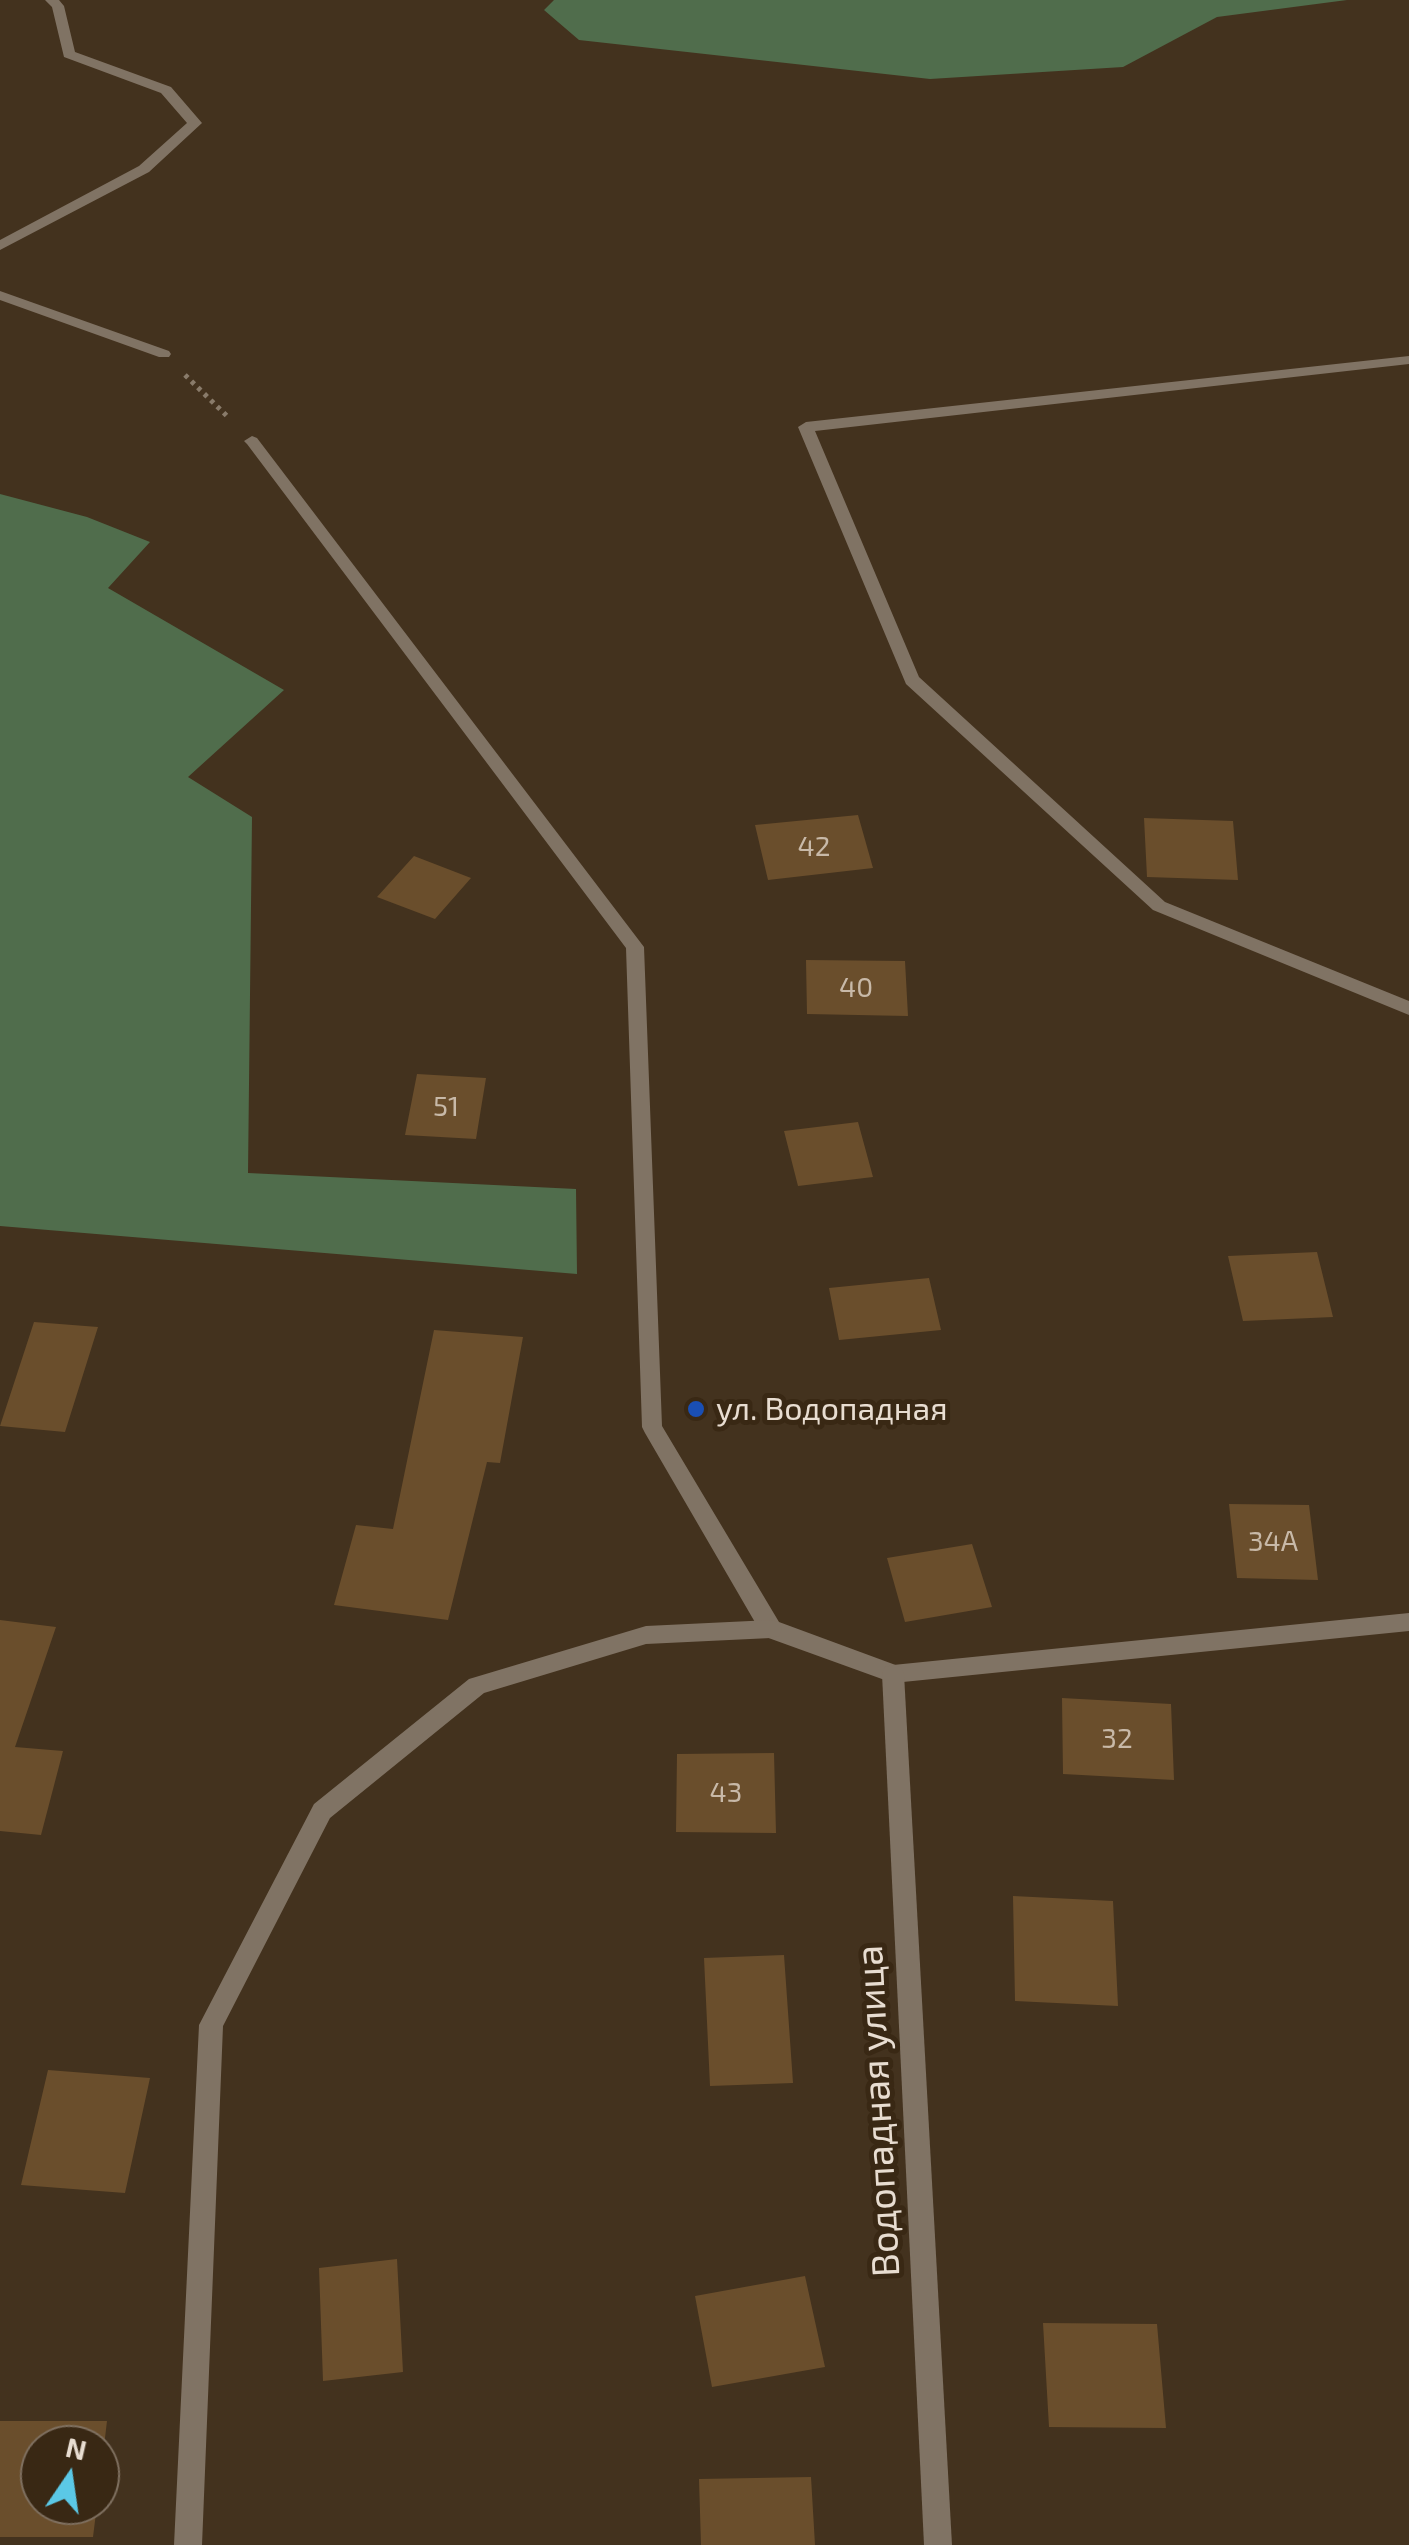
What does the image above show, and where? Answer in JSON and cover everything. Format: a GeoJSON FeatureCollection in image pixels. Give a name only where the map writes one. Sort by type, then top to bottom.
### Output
{"type":"FeatureCollection","features":[{"type":"Feature","properties":{"kind":"street"},"geometry":{"type":"LineString","coordinates":[[0,246],[144,169],[195,123],[166,90],[69,54],[58,6],[51,0]]}},
{"type":"Feature","properties":{"kind":"street"},"geometry":{"type":"LineString","coordinates":[[0,295],[164,354]]}},
{"type":"Feature","properties":{"kind":"street"},"geometry":{"type":"LineString","coordinates":[[1409,360],[806,428],[912,680],[1158,906],[1409,1008]]}},
{"type":"Feature","properties":{"kind":"street"},"geometry":{"type":"LineString","coordinates":[[252,440],[634,948],[652,1427],[771,1630]]}},
{"type":"Feature","properties":{"kind":"street"},"geometry":{"type":"LineString","coordinates":[[188,2545],[211,2026],[322,1811],[478,1686],[646,1635],[771,1630],[893,1674],[1409,1622]]}},
{"type":"Feature","properties":{"kind":"street","name":"Водопадная улица"},"geometry":{"type":"LineString","coordinates":[[893,1674],[938,2545]]}},
{"type":"Feature","properties":{"kind":"path"},"geometry":{"type":"LineString","coordinates":[[164,354],[252,440]]}},
{"type":"Feature","properties":{"kind":"green space"},"geometry":{"type":"Polygon","coordinates":[[[554,0],[1347,0],[1217,17],[1123,67],[930,79],[579,40],[544,10],[554,0]]]}},
{"type":"Feature","properties":{"kind":"green space"},"geometry":{"type":"Polygon","coordinates":[[[0,494],[87,517],[150,542],[108,588],[284,690],[188,777],[252,817],[248,1173],[576,1189],[577,1274],[0,1226],[0,494]]]}},
{"type":"Feature","properties":{"kind":"building"},"geometry":{"type":"Polygon","coordinates":[[[858,815],[873,868],[768,880],[755,825],[858,815]]]}},
{"type":"Feature","properties":{"kind":"building"},"geometry":{"type":"Polygon","coordinates":[[[1144,818],[1233,821],[1238,880],[1147,877],[1144,818]]]}},
{"type":"Feature","properties":{"kind":"building"},"geometry":{"type":"Polygon","coordinates":[[[414,856],[471,878],[435,919],[377,897],[414,856]]]}},
{"type":"Feature","properties":{"kind":"building"},"geometry":{"type":"Polygon","coordinates":[[[806,960],[905,961],[908,1016],[807,1014],[806,960]]]}},
{"type":"Feature","properties":{"kind":"building"},"geometry":{"type":"Polygon","coordinates":[[[417,1074],[486,1078],[476,1139],[405,1135],[417,1074]]]}},
{"type":"Feature","properties":{"kind":"building"},"geometry":{"type":"Polygon","coordinates":[[[858,1122],[873,1177],[798,1186],[784,1131],[858,1122]]]}},
{"type":"Feature","properties":{"kind":"building"},"geometry":{"type":"Polygon","coordinates":[[[1317,1252],[1333,1317],[1243,1321],[1228,1256],[1317,1252]]]}},
{"type":"Feature","properties":{"kind":"building"},"geometry":{"type":"Polygon","coordinates":[[[929,1278],[941,1330],[839,1340],[829,1288],[929,1278]]]}},
{"type":"Feature","properties":{"kind":"building"},"geometry":{"type":"Polygon","coordinates":[[[34,1322],[98,1327],[65,1432],[0,1426],[34,1322]]]}},
{"type":"Feature","properties":{"kind":"building"},"geometry":{"type":"Polygon","coordinates":[[[434,1330],[523,1337],[500,1463],[487,1462],[448,1620],[334,1605],[356,1525],[393,1529],[434,1330]]]}},
{"type":"Feature","properties":{"kind":"building"},"geometry":{"type":"Polygon","coordinates":[[[1229,1504],[1309,1505],[1318,1580],[1237,1578],[1229,1504]]]}},
{"type":"Feature","properties":{"kind":"building"},"geometry":{"type":"Polygon","coordinates":[[[972,1544],[992,1607],[905,1622],[887,1558],[972,1544]]]}},
{"type":"Feature","properties":{"kind":"building"},"geometry":{"type":"Polygon","coordinates":[[[0,1620],[56,1627],[15,1747],[63,1751],[41,1835],[0,1831],[0,1620]]]}},
{"type":"Feature","properties":{"kind":"building"},"geometry":{"type":"Polygon","coordinates":[[[1062,1698],[1171,1704],[1174,1780],[1063,1774],[1062,1698]]]}},
{"type":"Feature","properties":{"kind":"building"},"geometry":{"type":"Polygon","coordinates":[[[774,1753],[776,1833],[676,1832],[677,1754],[774,1753]]]}},
{"type":"Feature","properties":{"kind":"building"},"geometry":{"type":"Polygon","coordinates":[[[1013,1896],[1113,1901],[1118,2006],[1015,2001],[1013,1896]]]}},
{"type":"Feature","properties":{"kind":"building"},"geometry":{"type":"Polygon","coordinates":[[[784,1955],[793,2083],[710,2086],[704,1958],[784,1955]]]}},
{"type":"Feature","properties":{"kind":"building"},"geometry":{"type":"Polygon","coordinates":[[[48,2070],[150,2078],[125,2193],[21,2185],[48,2070]]]}},
{"type":"Feature","properties":{"kind":"building"},"geometry":{"type":"Polygon","coordinates":[[[397,2259],[403,2372],[323,2381],[319,2268],[397,2259]]]}},
{"type":"Feature","properties":{"kind":"building"},"geometry":{"type":"Polygon","coordinates":[[[805,2276],[825,2367],[712,2387],[695,2296],[805,2276]]]}},
{"type":"Feature","properties":{"kind":"building"},"geometry":{"type":"Polygon","coordinates":[[[1043,2323],[1157,2324],[1166,2428],[1049,2427],[1043,2323]]]}},
{"type":"Feature","properties":{"kind":"building"},"geometry":{"type":"Polygon","coordinates":[[[0,2421],[107,2421],[107,2425],[20,2425],[20,2525],[94,2525],[93,2537],[0,2537],[0,2421]]]}},
{"type":"Feature","properties":{"kind":"building"},"geometry":{"type":"Polygon","coordinates":[[[811,2477],[815,2545],[701,2545],[699,2479],[811,2477]]]}},
{"type":"Feature","properties":{"kind":"place","name":"ул. Водопадная"},"geometry":{"type":"Point","coordinates":[696,1409]}}]}
